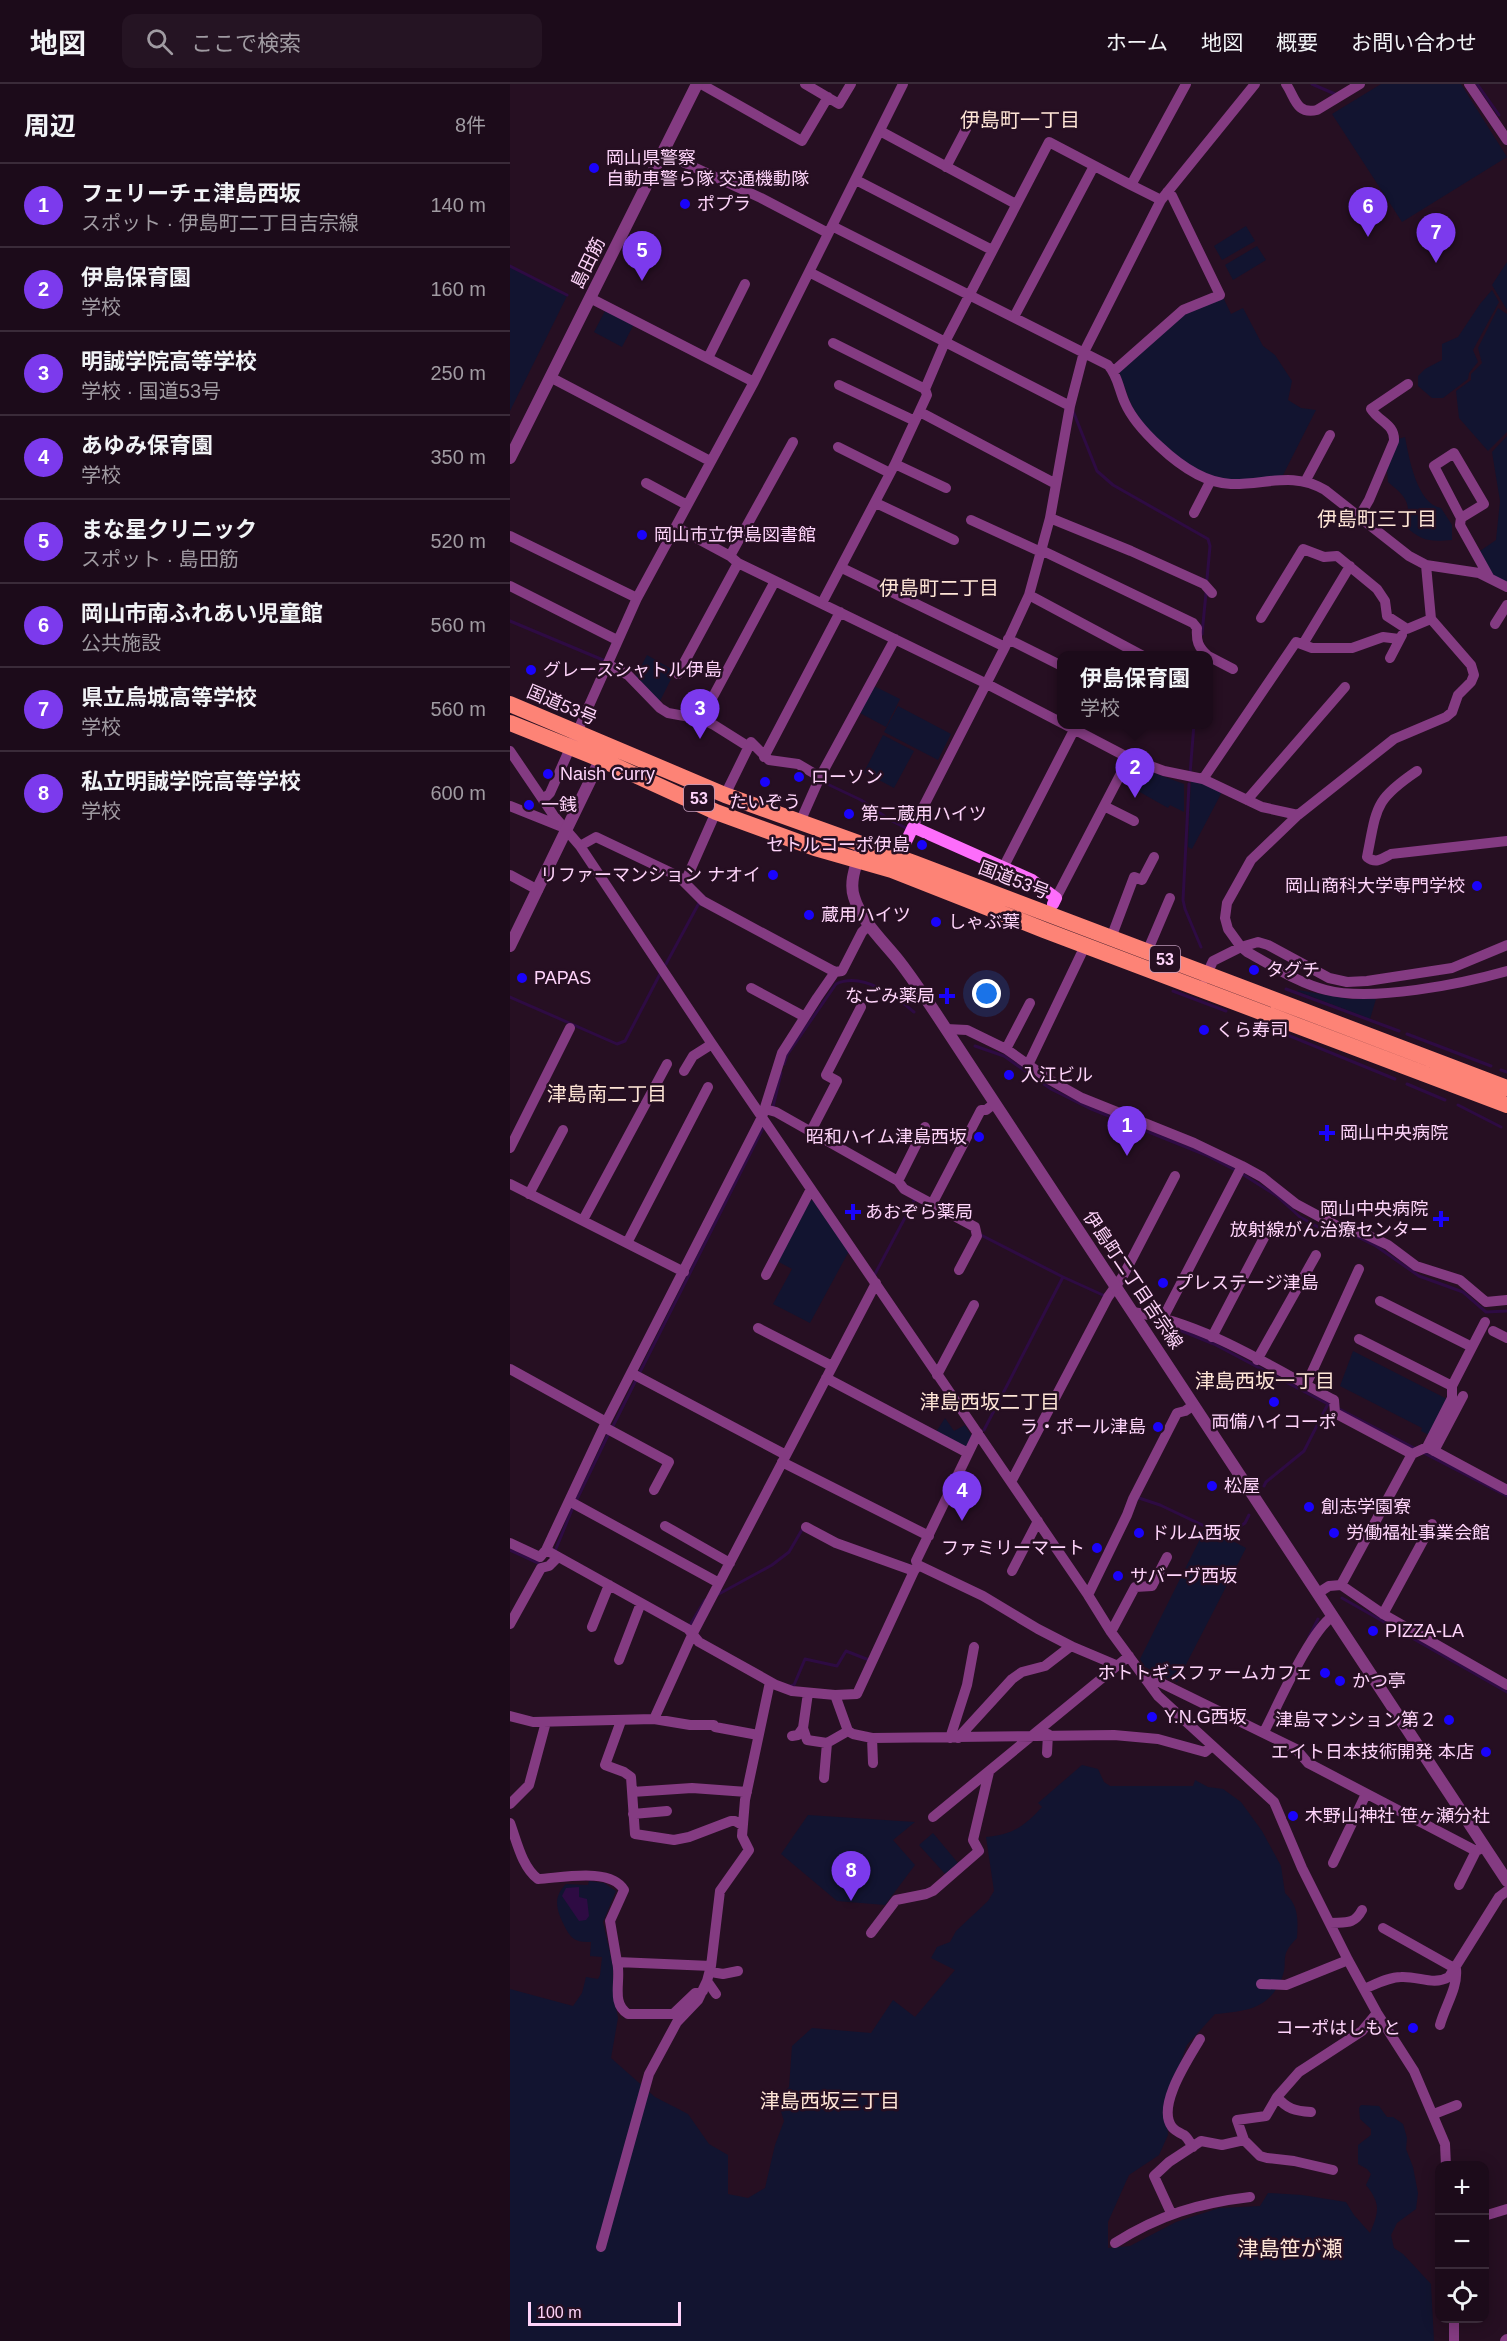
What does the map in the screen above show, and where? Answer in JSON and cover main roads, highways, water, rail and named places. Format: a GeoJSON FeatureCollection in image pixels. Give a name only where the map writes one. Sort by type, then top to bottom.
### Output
{"type":"FeatureCollection","features":[{"type":"Feature","properties":{"kind":"highway","name":"国道53号"},"geometry":{"type":"LineString","coordinates":[[510,715],[603,753],[716,812],[796,841],[897,858],[1051,912],[1147,952],[1203,982]]}},
{"type":"Feature","properties":{"kind":"highway","name":"国道53号"},"geometry":{"type":"LineString","coordinates":[[603,753],[800,822],[860,852]]}},
{"type":"Feature","properties":{"kind":"highway","name":"53"},"geometry":{"type":"LineString","coordinates":[[603,753],[702,799],[778,828],[796,841]]}},
{"type":"Feature","properties":{"kind":"highway","name":"国道53号"},"geometry":{"type":"LineString","coordinates":[[1051,912],[1085,946],[1203,982],[1463,1080],[1507,1105]]}},
{"type":"Feature","properties":{"kind":"highway","name":"国道53号"},"geometry":{"type":"LineString","coordinates":[[1463,1080],[1507,1088]]}},
{"type":"Feature","properties":{"kind":"main road"},"geometry":{"type":"LineString","coordinates":[[897,858],[913,826],[1032,880],[1051,912]]}},
{"type":"Feature","properties":{"kind":"waterway"},"geometry":{"type":"LineString","coordinates":[[1312,84],[1335,94]]}},
{"type":"Feature","properties":{"kind":"waterway"},"geometry":{"type":"LineString","coordinates":[[1477,84],[1499,115]]}},
{"type":"Feature","properties":{"kind":"waterway"},"geometry":{"type":"LineString","coordinates":[[510,266],[567,295]]}},
{"type":"Feature","properties":{"kind":"waterway"},"geometry":{"type":"LineString","coordinates":[[1073,411],[1097,471],[1113,485],[1208,539],[1210,546],[1207,579]]}},
{"type":"Feature","properties":{"kind":"waterway"},"geometry":{"type":"LineString","coordinates":[[1202,634],[1206,593]]}},
{"type":"Feature","properties":{"kind":"waterway"},"geometry":{"type":"LineString","coordinates":[[510,621],[603,660]]}},
{"type":"Feature","properties":{"kind":"waterway"},"geometry":{"type":"LineString","coordinates":[[1190,774],[1194,729]]}},
{"type":"Feature","properties":{"kind":"waterway"},"geometry":{"type":"LineString","coordinates":[[823,782],[861,800],[906,828]]}},
{"type":"Feature","properties":{"kind":"waterway"},"geometry":{"type":"LineString","coordinates":[[1189,784],[1183,900],[1201,947]]}},
{"type":"Feature","properties":{"kind":"waterway"},"geometry":{"type":"LineString","coordinates":[[666,964],[700,904]]}},
{"type":"Feature","properties":{"kind":"waterway"},"geometry":{"type":"LineString","coordinates":[[510,997],[617,1044],[625,1041],[660,974]]}},
{"type":"Feature","properties":{"kind":"waterway"},"geometry":{"type":"LineString","coordinates":[[784,1064],[787,1055],[836,984],[846,981],[866,983],[897,999],[914,1012]]}},
{"type":"Feature","properties":{"kind":"waterway"},"geometry":{"type":"LineString","coordinates":[[1286,989],[1399,1031]]}},
{"type":"Feature","properties":{"kind":"waterway"},"geometry":{"type":"LineString","coordinates":[[1173,991],[1226,1011]]}},
{"type":"Feature","properties":{"kind":"waterway"},"geometry":{"type":"LineString","coordinates":[[1258,1023],[1395,1079]]}},
{"type":"Feature","properties":{"kind":"waterway"},"geometry":{"type":"LineString","coordinates":[[1407,1034],[1491,1066]]}},
{"type":"Feature","properties":{"kind":"waterway"},"geometry":{"type":"LineString","coordinates":[[975,1046],[1004,1056],[1051,1089],[1089,1108],[1206,1155],[1239,1172],[1277,1196],[1300,1217],[1327,1232],[1358,1237],[1376,1246],[1419,1276],[1463,1292],[1486,1312],[1507,1311]]}},
{"type":"Feature","properties":{"kind":"waterway"},"geometry":{"type":"LineString","coordinates":[[1501,1070],[1507,1072]]}},
{"type":"Feature","properties":{"kind":"waterway"},"geometry":{"type":"LineString","coordinates":[[773,1107],[781,1073]]}},
{"type":"Feature","properties":{"kind":"waterway"},"geometry":{"type":"LineString","coordinates":[[1407,1084],[1445,1100]]}},
{"type":"Feature","properties":{"kind":"waterway"},"geometry":{"type":"LineString","coordinates":[[1458,1105],[1501,1127]]}},
{"type":"Feature","properties":{"kind":"waterway"},"geometry":{"type":"LineString","coordinates":[[639,1374],[763,1128]]}},
{"type":"Feature","properties":{"kind":"waterway"},"geometry":{"type":"LineString","coordinates":[[875,1274],[915,1199]]}},
{"type":"Feature","properties":{"kind":"waterway"},"geometry":{"type":"LineString","coordinates":[[979,1234],[1105,1296]]}},
{"type":"Feature","properties":{"kind":"waterway"},"geometry":{"type":"LineString","coordinates":[[984,1430],[1063,1277]]}},
{"type":"Feature","properties":{"kind":"waterway"},"geometry":{"type":"LineString","coordinates":[[1167,1325],[1214,1344],[1330,1405]]}},
{"type":"Feature","properties":{"kind":"waterway"},"geometry":{"type":"LineString","coordinates":[[612,1428],[636,1380]]}},
{"type":"Feature","properties":{"kind":"waterway"},"geometry":{"type":"LineString","coordinates":[[1264,1486],[1304,1451],[1328,1404]]}},
{"type":"Feature","properties":{"kind":"waterway"},"geometry":{"type":"LineString","coordinates":[[1339,1409],[1416,1449]]}},
{"type":"Feature","properties":{"kind":"waterway"},"geometry":{"type":"LineString","coordinates":[[577,1499],[609,1433]]}},
{"type":"Feature","properties":{"kind":"waterway"},"geometry":{"type":"LineString","coordinates":[[1422,1452],[1507,1496]]}},
{"type":"Feature","properties":{"kind":"waterway"},"geometry":{"type":"LineString","coordinates":[[1139,1498],[1160,1505],[1217,1532],[1236,1529],[1245,1523],[1249,1515]]}},
{"type":"Feature","properties":{"kind":"waterway"},"geometry":{"type":"LineString","coordinates":[[555,1551],[573,1507]]}},
{"type":"Feature","properties":{"kind":"waterway"},"geometry":{"type":"LineString","coordinates":[[717,1595],[772,1565],[789,1552],[803,1528]]}},
{"type":"Feature","properties":{"kind":"waterway"},"geometry":{"type":"LineString","coordinates":[[510,1550],[540,1564]]}},
{"type":"Feature","properties":{"kind":"waterway"},"geometry":{"type":"LineString","coordinates":[[1342,1598],[1507,1692]]}},
{"type":"Feature","properties":{"kind":"waterway"},"geometry":{"type":"LineString","coordinates":[[689,1627],[705,1600]]}},
{"type":"Feature","properties":{"kind":"waterway"},"geometry":{"type":"LineString","coordinates":[[1309,1637],[1318,1619]]}},
{"type":"Feature","properties":{"kind":"waterway"},"geometry":{"type":"LineString","coordinates":[[790,1686],[794,1685],[805,1659],[837,1666],[846,1651],[869,1660]]}},
{"type":"Feature","properties":{"kind":"place","name":"岡山県警察 自動車警ら隊 交通機動隊"},"geometry":{"type":"Point","coordinates":[594,168]}},
{"type":"Feature","properties":{"kind":"place","name":"ポプラ"},"geometry":{"type":"Point","coordinates":[685,204]}},
{"type":"Feature","properties":{"kind":"place","name":"岡山市南ふれあい児童館"},"geometry":{"type":"Point","coordinates":[1368,237]}},
{"type":"Feature","properties":{"kind":"place","name":"県立烏城高等学校"},"geometry":{"type":"Point","coordinates":[1436,263]}},
{"type":"Feature","properties":{"kind":"place","name":"まな星クリニック"},"geometry":{"type":"Point","coordinates":[642,281]}},
{"type":"Feature","properties":{"kind":"place","name":"岡山市立伊島図書館"},"geometry":{"type":"Point","coordinates":[642,535]}},
{"type":"Feature","properties":{"kind":"place","name":"グレースシャトル伊島"},"geometry":{"type":"Point","coordinates":[531,670]}},
{"type":"Feature","properties":{"kind":"place","name":"明誠学院高等学校"},"geometry":{"type":"Point","coordinates":[700,739]}},
{"type":"Feature","properties":{"kind":"place","name":"Naish Curry"},"geometry":{"type":"Point","coordinates":[548,774]}},
{"type":"Feature","properties":{"kind":"place","name":"ローソン"},"geometry":{"type":"Point","coordinates":[799,777]}},
{"type":"Feature","properties":{"kind":"place","name":"たいぞう"},"geometry":{"type":"Point","coordinates":[765,782]}},
{"type":"Feature","properties":{"kind":"place","name":"伊島保育園"},"geometry":{"type":"Point","coordinates":[1135,798]}},
{"type":"Feature","properties":{"kind":"place","name":"一銭"},"geometry":{"type":"Point","coordinates":[529,805]}},
{"type":"Feature","properties":{"kind":"place","name":"第二蔵用ハイツ"},"geometry":{"type":"Point","coordinates":[849,814]}},
{"type":"Feature","properties":{"kind":"place","name":"セトルコーポ伊島"},"geometry":{"type":"Point","coordinates":[922,845]}},
{"type":"Feature","properties":{"kind":"place","name":"リファーマンション ナオイ"},"geometry":{"type":"Point","coordinates":[773,875]}},
{"type":"Feature","properties":{"kind":"place","name":"岡山商科大学専門学校"},"geometry":{"type":"Point","coordinates":[1477,886]}},
{"type":"Feature","properties":{"kind":"place","name":"蔵用ハイツ"},"geometry":{"type":"Point","coordinates":[809,915]}},
{"type":"Feature","properties":{"kind":"place","name":"しゃぶ葉"},"geometry":{"type":"Point","coordinates":[936,922]}},
{"type":"Feature","properties":{"kind":"place","name":"タグチ"},"geometry":{"type":"Point","coordinates":[1254,970]}},
{"type":"Feature","properties":{"kind":"place","name":"PAPAS"},"geometry":{"type":"Point","coordinates":[522,978]}},
{"type":"Feature","properties":{"kind":"place","name":"なごみ薬局"},"geometry":{"type":"Point","coordinates":[947,996]}},
{"type":"Feature","properties":{"kind":"place","name":"くら寿司"},"geometry":{"type":"Point","coordinates":[1204,1030]}},
{"type":"Feature","properties":{"kind":"place","name":"入江ビル"},"geometry":{"type":"Point","coordinates":[1009,1075]}},
{"type":"Feature","properties":{"kind":"place","name":"岡山中央病院"},"geometry":{"type":"Point","coordinates":[1327,1133]}},
{"type":"Feature","properties":{"kind":"place","name":"昭和ハイム津島西坂"},"geometry":{"type":"Point","coordinates":[979,1137]}},
{"type":"Feature","properties":{"kind":"place","name":"フェリーチェ津島西坂"},"geometry":{"type":"Point","coordinates":[1127,1156]}},
{"type":"Feature","properties":{"kind":"place","name":"あおぞら薬局"},"geometry":{"type":"Point","coordinates":[853,1212]}},
{"type":"Feature","properties":{"kind":"place","name":"岡山中央病院 放射線がん治療センター"},"geometry":{"type":"Point","coordinates":[1441,1219]}},
{"type":"Feature","properties":{"kind":"place","name":"プレステージ津島"},"geometry":{"type":"Point","coordinates":[1163,1283]}},
{"type":"Feature","properties":{"kind":"place","name":"両備ハイコーポ"},"geometry":{"type":"Point","coordinates":[1274,1402]}},
{"type":"Feature","properties":{"kind":"place","name":"ラ・ポール津島"},"geometry":{"type":"Point","coordinates":[1158,1427]}},
{"type":"Feature","properties":{"kind":"place","name":"松屋"},"geometry":{"type":"Point","coordinates":[1212,1486]}},
{"type":"Feature","properties":{"kind":"place","name":"創志学園寮"},"geometry":{"type":"Point","coordinates":[1309,1507]}},
{"type":"Feature","properties":{"kind":"place","name":"あゆみ保育園"},"geometry":{"type":"Point","coordinates":[962,1521]}},
{"type":"Feature","properties":{"kind":"place","name":"ドルム西坂"},"geometry":{"type":"Point","coordinates":[1139,1533]}},
{"type":"Feature","properties":{"kind":"place","name":"労働福祉事業会館"},"geometry":{"type":"Point","coordinates":[1334,1533]}},
{"type":"Feature","properties":{"kind":"place","name":"ファミリーマート"},"geometry":{"type":"Point","coordinates":[1097,1548]}},
{"type":"Feature","properties":{"kind":"place","name":"サバーヴ西坂"},"geometry":{"type":"Point","coordinates":[1118,1576]}},
{"type":"Feature","properties":{"kind":"place","name":"PIZZA-LA"},"geometry":{"type":"Point","coordinates":[1373,1631]}},
{"type":"Feature","properties":{"kind":"place","name":"ホトトギスファームカフェ"},"geometry":{"type":"Point","coordinates":[1325,1673]}},
{"type":"Feature","properties":{"kind":"place","name":"かつ亭"},"geometry":{"type":"Point","coordinates":[1340,1681]}},
{"type":"Feature","properties":{"kind":"place","name":"Y.N.G西坂"},"geometry":{"type":"Point","coordinates":[1152,1717]}},
{"type":"Feature","properties":{"kind":"place","name":"津島マンション第２"},"geometry":{"type":"Point","coordinates":[1449,1720]}},
{"type":"Feature","properties":{"kind":"place","name":"エイト日本技術開発 本店"},"geometry":{"type":"Point","coordinates":[1486,1752]}},
{"type":"Feature","properties":{"kind":"place","name":"木野山神社 笹ヶ瀬分社"},"geometry":{"type":"Point","coordinates":[1293,1816]}},
{"type":"Feature","properties":{"kind":"place","name":"私立明誠学院高等学校"},"geometry":{"type":"Point","coordinates":[851,1901]}},
{"type":"Feature","properties":{"kind":"place","name":"コーポはしもと"},"geometry":{"type":"Point","coordinates":[1413,2028]}},
{"type":"Feature","properties":{"kind":"district","name":"伊島町一丁目"},"geometry":{"type":"Point","coordinates":[1020,120]}},
{"type":"Feature","properties":{"kind":"district","name":"伊島町三丁目"},"geometry":{"type":"Point","coordinates":[1377,519]}},
{"type":"Feature","properties":{"kind":"district","name":"伊島町二丁目"},"geometry":{"type":"Point","coordinates":[939,588]}},
{"type":"Feature","properties":{"kind":"district","name":"津島南二丁目"},"geometry":{"type":"Point","coordinates":[607,1094]}},
{"type":"Feature","properties":{"kind":"district","name":"津島西坂一丁目"},"geometry":{"type":"Point","coordinates":[1265,1381]}},
{"type":"Feature","properties":{"kind":"district","name":"津島西坂二丁目"},"geometry":{"type":"Point","coordinates":[990,1402]}},
{"type":"Feature","properties":{"kind":"district","name":"津島西坂三丁目"},"geometry":{"type":"Point","coordinates":[830,2101]}},
{"type":"Feature","properties":{"kind":"district","name":"津島笹が瀬"},"geometry":{"type":"Point","coordinates":[1290,2249]}}]}
